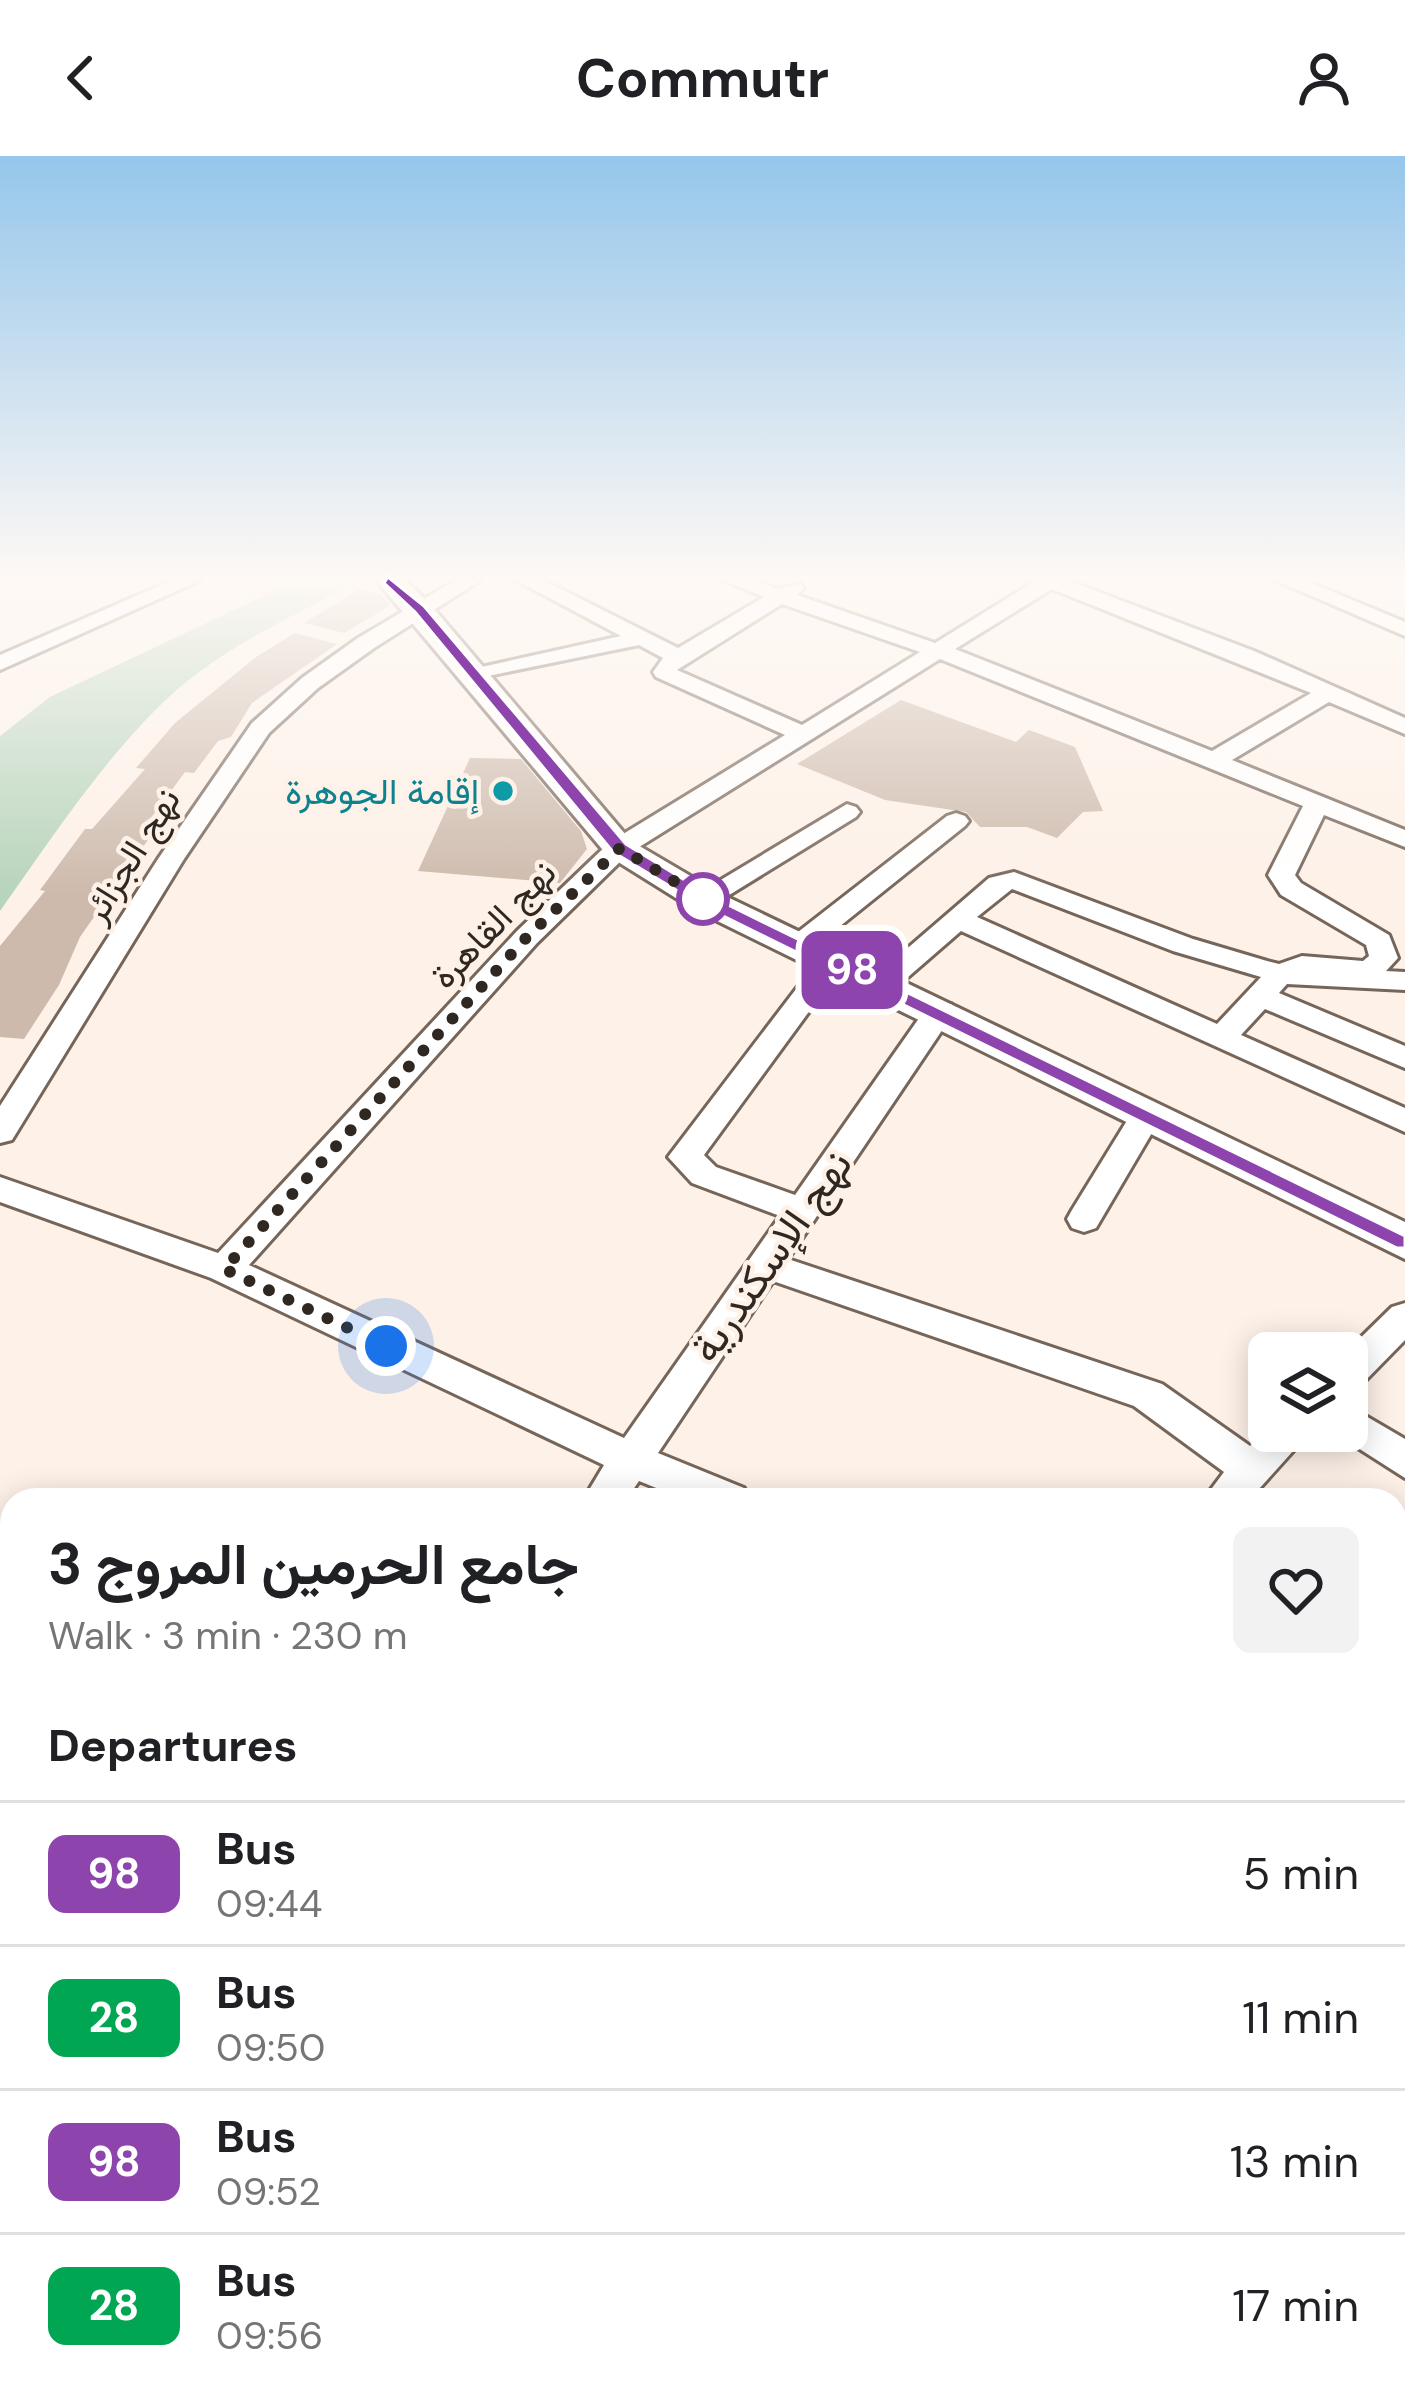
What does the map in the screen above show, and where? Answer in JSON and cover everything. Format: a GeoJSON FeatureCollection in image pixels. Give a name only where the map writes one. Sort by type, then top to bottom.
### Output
{"type":"FeatureCollection","features":[{"type":"Feature","properties":{"kind":"street","name":"نهج الجزائر"},"geometry":{"type":"LineString","coordinates":[[0,1132],[245,746],[308,685]]}},
{"type":"Feature","properties":{"kind":"street"},"geometry":{"type":"LineString","coordinates":[[484,685],[620,848],[703,899],[1405,1242]]}},
{"type":"Feature","properties":{"kind":"street"},"geometry":{"type":"LineString","coordinates":[[691,685],[803,734]]}},
{"type":"Feature","properties":{"kind":"street","name":"نهج القاهرة"},"geometry":{"type":"LineString","coordinates":[[224,1269],[527,937],[620,848],[882,685]]}},
{"type":"Feature","properties":{"kind":"street"},"geometry":{"type":"LineString","coordinates":[[1023,685],[1405,839]]}},
{"type":"Feature","properties":{"kind":"street"},"geometry":{"type":"LineString","coordinates":[[1311,685],[1405,727]]}},
{"type":"Feature","properties":{"kind":"street"},"geometry":{"type":"LineString","coordinates":[[1211,762],[1329,692]]}},
{"type":"Feature","properties":{"kind":"street"},"geometry":{"type":"LineString","coordinates":[[1221,1038],[1271,985],[1302,965],[1370,970],[1384,958],[1379,940],[1291,889],[1281,875],[1316,806]]}},
{"type":"Feature","properties":{"kind":"street"},"geometry":{"type":"LineString","coordinates":[[703,899],[848,812]]}},
{"type":"Feature","properties":{"kind":"street"},"geometry":{"type":"LineString","coordinates":[[802,1211],[704,1175],[685,1157],[816,953],[956,821]]}},
{"type":"Feature","properties":{"kind":"street"},"geometry":{"type":"LineString","coordinates":[[883,984],[999,884],[1014,880],[1183,945],[1271,985],[1405,1058]]}},
{"type":"Feature","properties":{"kind":"street"},"geometry":{"type":"LineString","coordinates":[[958,919],[1405,1121]]}},
{"type":"Feature","properties":{"kind":"street"},"geometry":{"type":"LineString","coordinates":[[1271,985],[1300,978],[1405,981]]}},
{"type":"Feature","properties":{"kind":"street","name":"نهج الإسكندرية"},"geometry":{"type":"LineString","coordinates":[[611,1488],[940,1012]]}},
{"type":"Feature","properties":{"kind":"street"},"geometry":{"type":"LineString","coordinates":[[1084,1219],[1147,1114]]}},
{"type":"Feature","properties":{"kind":"street"},"geometry":{"type":"LineString","coordinates":[[0,1190],[224,1269],[630,1460],[700,1488]]}},
{"type":"Feature","properties":{"kind":"street"},"geometry":{"type":"LineString","coordinates":[[767,1265],[1148,1395],[1252,1470]]}},
{"type":"Feature","properties":{"kind":"street"},"geometry":{"type":"LineString","coordinates":[[1368,1354],[1405,1317]]}},
{"type":"Feature","properties":{"kind":"street"},"geometry":{"type":"LineString","coordinates":[[1368,1436],[1405,1462]]}},
{"type":"Feature","properties":{"kind":"street"},"geometry":{"type":"LineString","coordinates":[[1234,1488],[1270,1452]]}},
{"type":"Feature","properties":{"kind":"green space"},"geometry":{"type":"Polygon","coordinates":[[[76,685],[183,685],[102,771],[0,911],[0,736],[50,697],[76,685]]]}},
{"type":"Feature","properties":{"kind":"building"},"geometry":{"type":"Polygon","coordinates":[[[222,685],[278,685],[252,703],[231,737],[218,741],[194,773],[185,772],[140,833],[152,834],[80,937],[59,985],[24,1039],[0,1037],[0,946],[45,891],[40,890],[85,829],[92,829],[145,769],[136,768],[175,723],[222,685]]]}},
{"type":"Feature","properties":{"kind":"building"},"geometry":{"type":"Polygon","coordinates":[[[901,700],[1016,742],[1029,730],[1075,747],[1103,811],[1083,812],[1057,838],[1027,827],[980,827],[966,812],[885,800],[797,764],[901,700]]]}},
{"type":"Feature","properties":{"kind":"building","name":"إقامة الجوهرة"},"geometry":{"type":"Polygon","coordinates":[[[470,758],[521,759],[581,831],[587,849],[560,883],[418,871],[470,758]]]}},
{"type":"Feature","properties":{"kind":"bus line","name":"98"},"geometry":{"type":"LineString","coordinates":[[483,685],[620,848],[707,902],[1405,1242]]}},
{"type":"Feature","properties":{"kind":"place","name":"إقامة الجوهرة"},"geometry":{"type":"Point","coordinates":[503,791]}},
{"type":"Feature","properties":{"kind":"route"},"geometry":{"type":"LineString","coordinates":[[386,1346],[224,1269],[527,937],[620,848],[703,899]]}}]}
